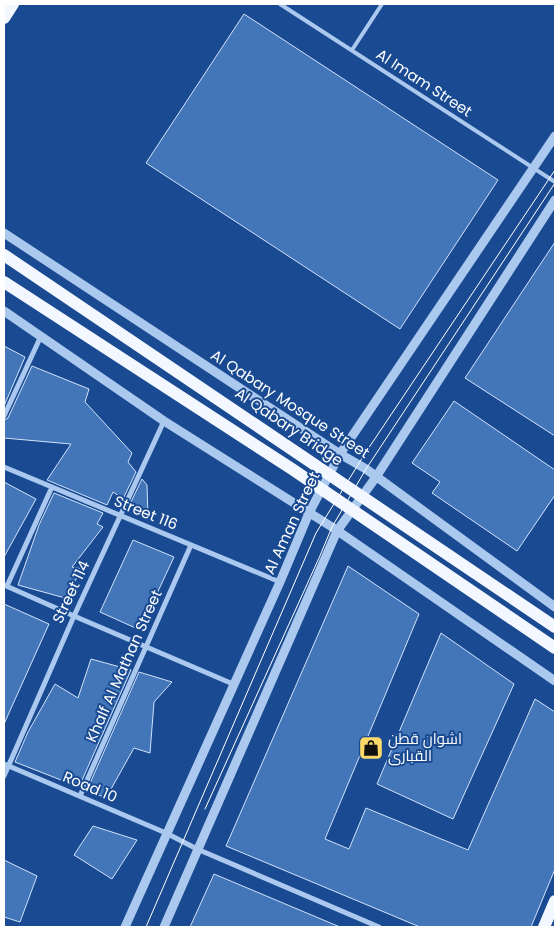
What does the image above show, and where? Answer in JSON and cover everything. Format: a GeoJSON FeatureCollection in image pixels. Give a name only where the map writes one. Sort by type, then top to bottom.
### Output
{"type":"FeatureCollection","features":[{"type":"Feature","properties":{"kind":"main road"},"geometry":{"type":"LineString","coordinates":[[4,18],[13,4]]}},
{"type":"Feature","properties":{"kind":"main road","name":"Al Qabary Bridge"},"geometry":{"type":"LineString","coordinates":[[4,255],[555,627]]}},
{"type":"Feature","properties":{"kind":"main road"},"geometry":{"type":"LineString","coordinates":[[4,282],[292,469],[555,648]]}},
{"type":"Feature","properties":{"kind":"main road"},"geometry":{"type":"LineString","coordinates":[[544,927],[555,901]]}},
{"type":"Feature","properties":{"kind":"street","name":"Al Aman Street"},"geometry":{"type":"LineString","coordinates":[[125,927],[166,832],[280,582],[308,513],[340,454],[555,136]]}},
{"type":"Feature","properties":{"kind":"street"},"geometry":{"type":"LineString","coordinates":[[164,927],[337,531],[376,477],[555,200]]}},
{"type":"Feature","properties":{"kind":"street","name":"Al Qabary Mosque Street"},"geometry":{"type":"LineString","coordinates":[[4,233],[340,454],[366,469],[555,607]]}},
{"type":"Feature","properties":{"kind":"street"},"geometry":{"type":"LineString","coordinates":[[4,311],[164,421],[337,531],[555,680]]}},
{"type":"Feature","properties":{"kind":"street"},"geometry":{"type":"LineString","coordinates":[[4,416],[41,336]]}},
{"type":"Feature","properties":{"kind":"street","name":"Street 114"},"geometry":{"type":"LineString","coordinates":[[4,776],[6,765],[164,421]]}},
{"type":"Feature","properties":{"kind":"street","name":"Street 116"},"geometry":{"type":"LineString","coordinates":[[4,467],[120,517],[280,582]]}},
{"type":"Feature","properties":{"kind":"street"},"geometry":{"type":"LineString","coordinates":[[52,487],[5,585],[234,684]]}},
{"type":"Feature","properties":{"kind":"street","name":"Khalf Al Mathan Street"},"geometry":{"type":"LineString","coordinates":[[80,796],[191,545]]}},
{"type":"Feature","properties":{"kind":"street","name":"Road 10"},"geometry":{"type":"LineString","coordinates":[[6,765],[166,832],[197,849],[379,927]]}},
{"type":"Feature","properties":{"kind":"lane","name":"Al Imam Street"},"geometry":{"type":"LineString","coordinates":[[280,4],[555,182]]}},
{"type":"Feature","properties":{"kind":"lane"},"geometry":{"type":"LineString","coordinates":[[352,50],[382,4]]}},
{"type":"Feature","properties":{"kind":"building"},"geometry":{"type":"Polygon","coordinates":[[[244,14],[498,180],[400,329],[146,163],[244,14]]]}},
{"type":"Feature","properties":{"kind":"building"},"geometry":{"type":"Polygon","coordinates":[[[555,242],[555,436],[465,378],[555,242]]]}},
{"type":"Feature","properties":{"kind":"building"},"geometry":{"type":"Polygon","coordinates":[[[4,346],[25,357],[4,406],[4,346]]]}},
{"type":"Feature","properties":{"kind":"building"},"geometry":{"type":"Polygon","coordinates":[[[32,366],[89,389],[85,402],[132,453],[128,462],[136,472],[123,499],[113,492],[107,505],[47,480],[71,444],[4,438],[4,420],[8,418],[32,366]]]}},
{"type":"Feature","properties":{"kind":"building"},"geometry":{"type":"Polygon","coordinates":[[[454,401],[555,470],[555,495],[517,551],[432,493],[440,482],[412,463],[454,401]]]}},
{"type":"Feature","properties":{"kind":"building"},"geometry":{"type":"Polygon","coordinates":[[[142,479],[147,485],[148,517],[130,504],[142,479]]]}},
{"type":"Feature","properties":{"kind":"building"},"geometry":{"type":"Polygon","coordinates":[[[4,482],[36,499],[4,557],[4,482]]]}},
{"type":"Feature","properties":{"kind":"building"},"geometry":{"type":"Polygon","coordinates":[[[54,493],[103,513],[97,524],[103,527],[72,567],[82,569],[65,598],[18,585],[39,525],[54,493]]]}},
{"type":"Feature","properties":{"kind":"building"},"geometry":{"type":"Polygon","coordinates":[[[133,540],[174,557],[140,630],[100,612],[133,540]]]}},
{"type":"Feature","properties":{"kind":"building"},"geometry":{"type":"Polygon","coordinates":[[[348,566],[419,614],[325,839],[349,849],[366,808],[468,850],[535,699],[555,712],[555,869],[531,927],[420,927],[226,846],[348,566]]]}},
{"type":"Feature","properties":{"kind":"building"},"geometry":{"type":"Polygon","coordinates":[[[4,604],[49,624],[4,724],[4,604]]]}},
{"type":"Feature","properties":{"kind":"building"},"geometry":{"type":"Polygon","coordinates":[[[441,633],[514,684],[453,819],[377,784],[441,633]]]}},
{"type":"Feature","properties":{"kind":"building"},"geometry":{"type":"Polygon","coordinates":[[[91,659],[131,670],[79,787],[15,762],[28,732],[55,684],[78,698],[91,659]]]}},
{"type":"Feature","properties":{"kind":"building"},"geometry":{"type":"Polygon","coordinates":[[[139,672],[172,682],[154,702],[150,753],[134,748],[106,798],[87,790],[139,672]]]}},
{"type":"Feature","properties":{"kind":"building"},"geometry":{"type":"Polygon","coordinates":[[[93,826],[137,840],[112,879],[74,855],[93,826]]]}},
{"type":"Feature","properties":{"kind":"building"},"geometry":{"type":"Polygon","coordinates":[[[4,860],[37,876],[20,922],[4,917],[4,860]]]}},
{"type":"Feature","properties":{"kind":"building"},"geometry":{"type":"Polygon","coordinates":[[[214,874],[340,927],[190,927],[214,874]]]}},
{"type":"Feature","properties":{"kind":"tram line"},"geometry":{"type":"LineString","coordinates":[[146,927],[316,533],[364,455],[555,170]]}},
{"type":"Feature","properties":{"kind":"tram line"},"geometry":{"type":"LineString","coordinates":[[205,809],[332,527],[366,469],[555,183]]}},
{"type":"Feature","properties":{"kind":"place","name":"اشوان قطن القبارى"},"geometry":{"type":"Point","coordinates":[371,748]}}]}
